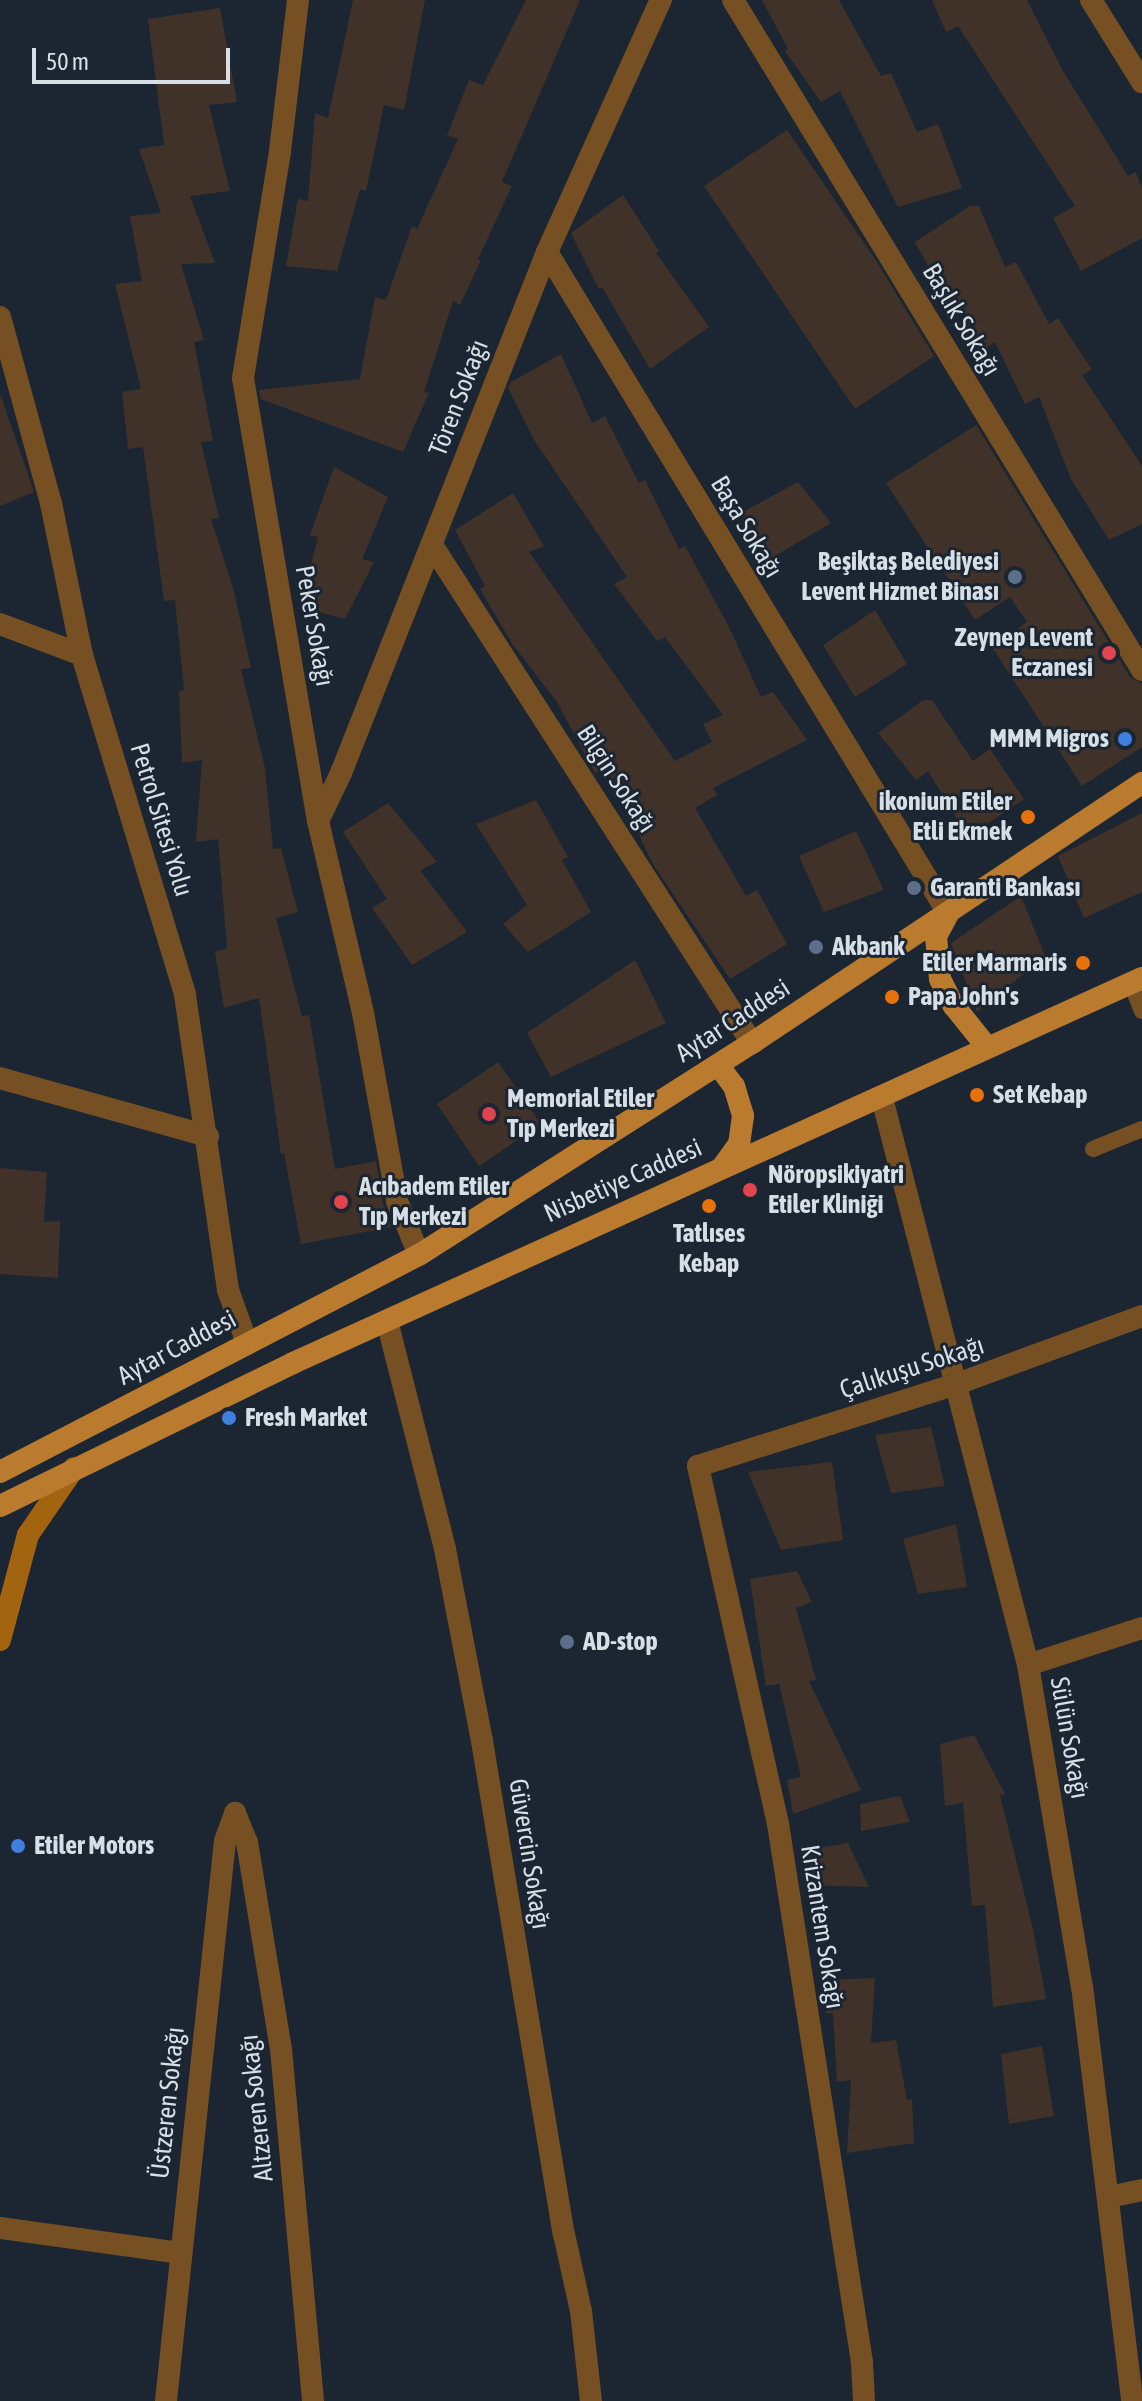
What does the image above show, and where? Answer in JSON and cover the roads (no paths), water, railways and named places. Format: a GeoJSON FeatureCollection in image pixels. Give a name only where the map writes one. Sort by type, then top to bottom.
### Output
{"type":"FeatureCollection","features":[{"type":"Feature","properties":{"kind":"main road","name":"Aytar Caddesi"},"geometry":{"type":"LineString","coordinates":[[3,1471],[419,1255],[752,1043],[1142,783]]}},
{"type":"Feature","properties":{"kind":"main road"},"geometry":{"type":"LineString","coordinates":[[948,913],[936,937],[940,979],[954,1006],[987,1047]]}},
{"type":"Feature","properties":{"kind":"main road","name":"Nisbetiye Caddesi"},"geometry":{"type":"LineString","coordinates":[[0,1506],[75,1467],[387,1321],[1136,980]]}},
{"type":"Feature","properties":{"kind":"main road"},"geometry":{"type":"LineString","coordinates":[[718,1065],[734,1086],[743,1116],[739,1144],[723,1167]]}},
{"type":"Feature","properties":{"kind":"main road"},"geometry":{"type":"LineString","coordinates":[[0,1640],[28,1535],[75,1467]]}},
{"type":"Feature","properties":{"kind":"street","name":"Peker Sokağı"},"geometry":{"type":"LineString","coordinates":[[298,0],[280,152],[243,378],[318,821],[363,1013],[397,1201],[419,1255]]}},
{"type":"Feature","properties":{"kind":"street","name":"Tören Sokağı"},"geometry":{"type":"LineString","coordinates":[[318,821],[341,773],[547,252],[661,0]]}},
{"type":"Feature","properties":{"kind":"street","name":"Başlık Sokağı"},"geometry":{"type":"LineString","coordinates":[[733,0],[1142,670]]}},
{"type":"Feature","properties":{"kind":"street"},"geometry":{"type":"LineString","coordinates":[[1091,0],[1142,82]]}},
{"type":"Feature","properties":{"kind":"street","name":"Başa Sokağı"},"geometry":{"type":"LineString","coordinates":[[547,252],[948,913]]}},
{"type":"Feature","properties":{"kind":"street","name":"Petrol Sitesi Yolu"},"geometry":{"type":"LineString","coordinates":[[0,317],[51,503],[82,655],[185,995],[208,1136],[228,1290],[247,1343]]}},
{"type":"Feature","properties":{"kind":"street","name":"Bilgin Sokağı"},"geometry":{"type":"LineString","coordinates":[[432,545],[752,1043]]}},
{"type":"Feature","properties":{"kind":"street"},"geometry":{"type":"LineString","coordinates":[[0,624],[82,655]]}},
{"type":"Feature","properties":{"kind":"street"},"geometry":{"type":"LineString","coordinates":[[0,1078],[208,1136]]}},
{"type":"Feature","properties":{"kind":"street","name":"Sülün Sokağı"},"geometry":{"type":"LineString","coordinates":[[882,1098],[1028,1665],[1082,1986],[1132,2401]]}},
{"type":"Feature","properties":{"kind":"street","name":"Çalıkuşu Sokağı"},"geometry":{"type":"LineString","coordinates":[[698,1466],[957,1384],[1142,1316]]}},
{"type":"Feature","properties":{"kind":"street","name":"Güvercin Sokağı"},"geometry":{"type":"LineString","coordinates":[[387,1321],[445,1549],[482,1741],[564,2234],[581,2311],[591,2401]]}},
{"type":"Feature","properties":{"kind":"street","name":"Krizantem Sokağı"},"geometry":{"type":"LineString","coordinates":[[698,1466],[778,1824],[862,2362],[864,2401]]}},
{"type":"Feature","properties":{"kind":"street"},"geometry":{"type":"LineString","coordinates":[[1028,1665],[1142,1628]]}},
{"type":"Feature","properties":{"kind":"street","name":"Üstzeren Sokağı"},"geometry":{"type":"LineString","coordinates":[[166,2401],[225,1841],[235,1813]]}},
{"type":"Feature","properties":{"kind":"street","name":"Altzeren Sokağı"},"geometry":{"type":"LineString","coordinates":[[235,1813],[247,1842],[281,2049],[313,2401]]}},
{"type":"Feature","properties":{"kind":"street"},"geometry":{"type":"LineString","coordinates":[[1109,2197],[1142,2190]]}},
{"type":"Feature","properties":{"kind":"street"},"geometry":{"type":"LineString","coordinates":[[0,2228],[181,2253]]}},
{"type":"Feature","properties":{"kind":"lane"},"geometry":{"type":"LineString","coordinates":[[1136,980],[1142,1011]]}},
{"type":"Feature","properties":{"kind":"lane"},"geometry":{"type":"LineString","coordinates":[[1093,1149],[1142,1129]]}},
{"type":"Feature","properties":{"kind":"place","name":"Beşiktaş Belediyesi Levent Hizmet Binası"},"geometry":{"type":"Point","coordinates":[1015,577]}},
{"type":"Feature","properties":{"kind":"place","name":"Zeynep Levent Eczanesi"},"geometry":{"type":"Point","coordinates":[1109,653]}},
{"type":"Feature","properties":{"kind":"place","name":"MMM Migros"},"geometry":{"type":"Point","coordinates":[1125,739]}},
{"type":"Feature","properties":{"kind":"place","name":"ikonium Etiler Etli Ekmek"},"geometry":{"type":"Point","coordinates":[1028,817]}},
{"type":"Feature","properties":{"kind":"place","name":"Garanti Bankası"},"geometry":{"type":"Point","coordinates":[914,888]}},
{"type":"Feature","properties":{"kind":"place","name":"Akbank"},"geometry":{"type":"Point","coordinates":[816,947]}},
{"type":"Feature","properties":{"kind":"place","name":"Etiler Marmaris"},"geometry":{"type":"Point","coordinates":[1083,963]}},
{"type":"Feature","properties":{"kind":"place","name":"Papa John's"},"geometry":{"type":"Point","coordinates":[892,997]}},
{"type":"Feature","properties":{"kind":"place","name":"Set Kebap"},"geometry":{"type":"Point","coordinates":[977,1095]}},
{"type":"Feature","properties":{"kind":"place","name":"Memorial Etiler Tıp Merkezi"},"geometry":{"type":"Point","coordinates":[489,1114]}},
{"type":"Feature","properties":{"kind":"place","name":"Nöropsikiyatri Etiler Kliniği"},"geometry":{"type":"Point","coordinates":[750,1190]}},
{"type":"Feature","properties":{"kind":"place","name":"Acıbadem Etiler Tıp Merkezi"},"geometry":{"type":"Point","coordinates":[341,1202]}},
{"type":"Feature","properties":{"kind":"place","name":"Tatlıses Kebap"},"geometry":{"type":"Point","coordinates":[709,1206]}},
{"type":"Feature","properties":{"kind":"place","name":"Fresh Market"},"geometry":{"type":"Point","coordinates":[229,1418]}},
{"type":"Feature","properties":{"kind":"place","name":"AD-stop"},"geometry":{"type":"Point","coordinates":[567,1642]}},
{"type":"Feature","properties":{"kind":"place","name":"Etiler Motors"},"geometry":{"type":"Point","coordinates":[18,1846]}}]}
